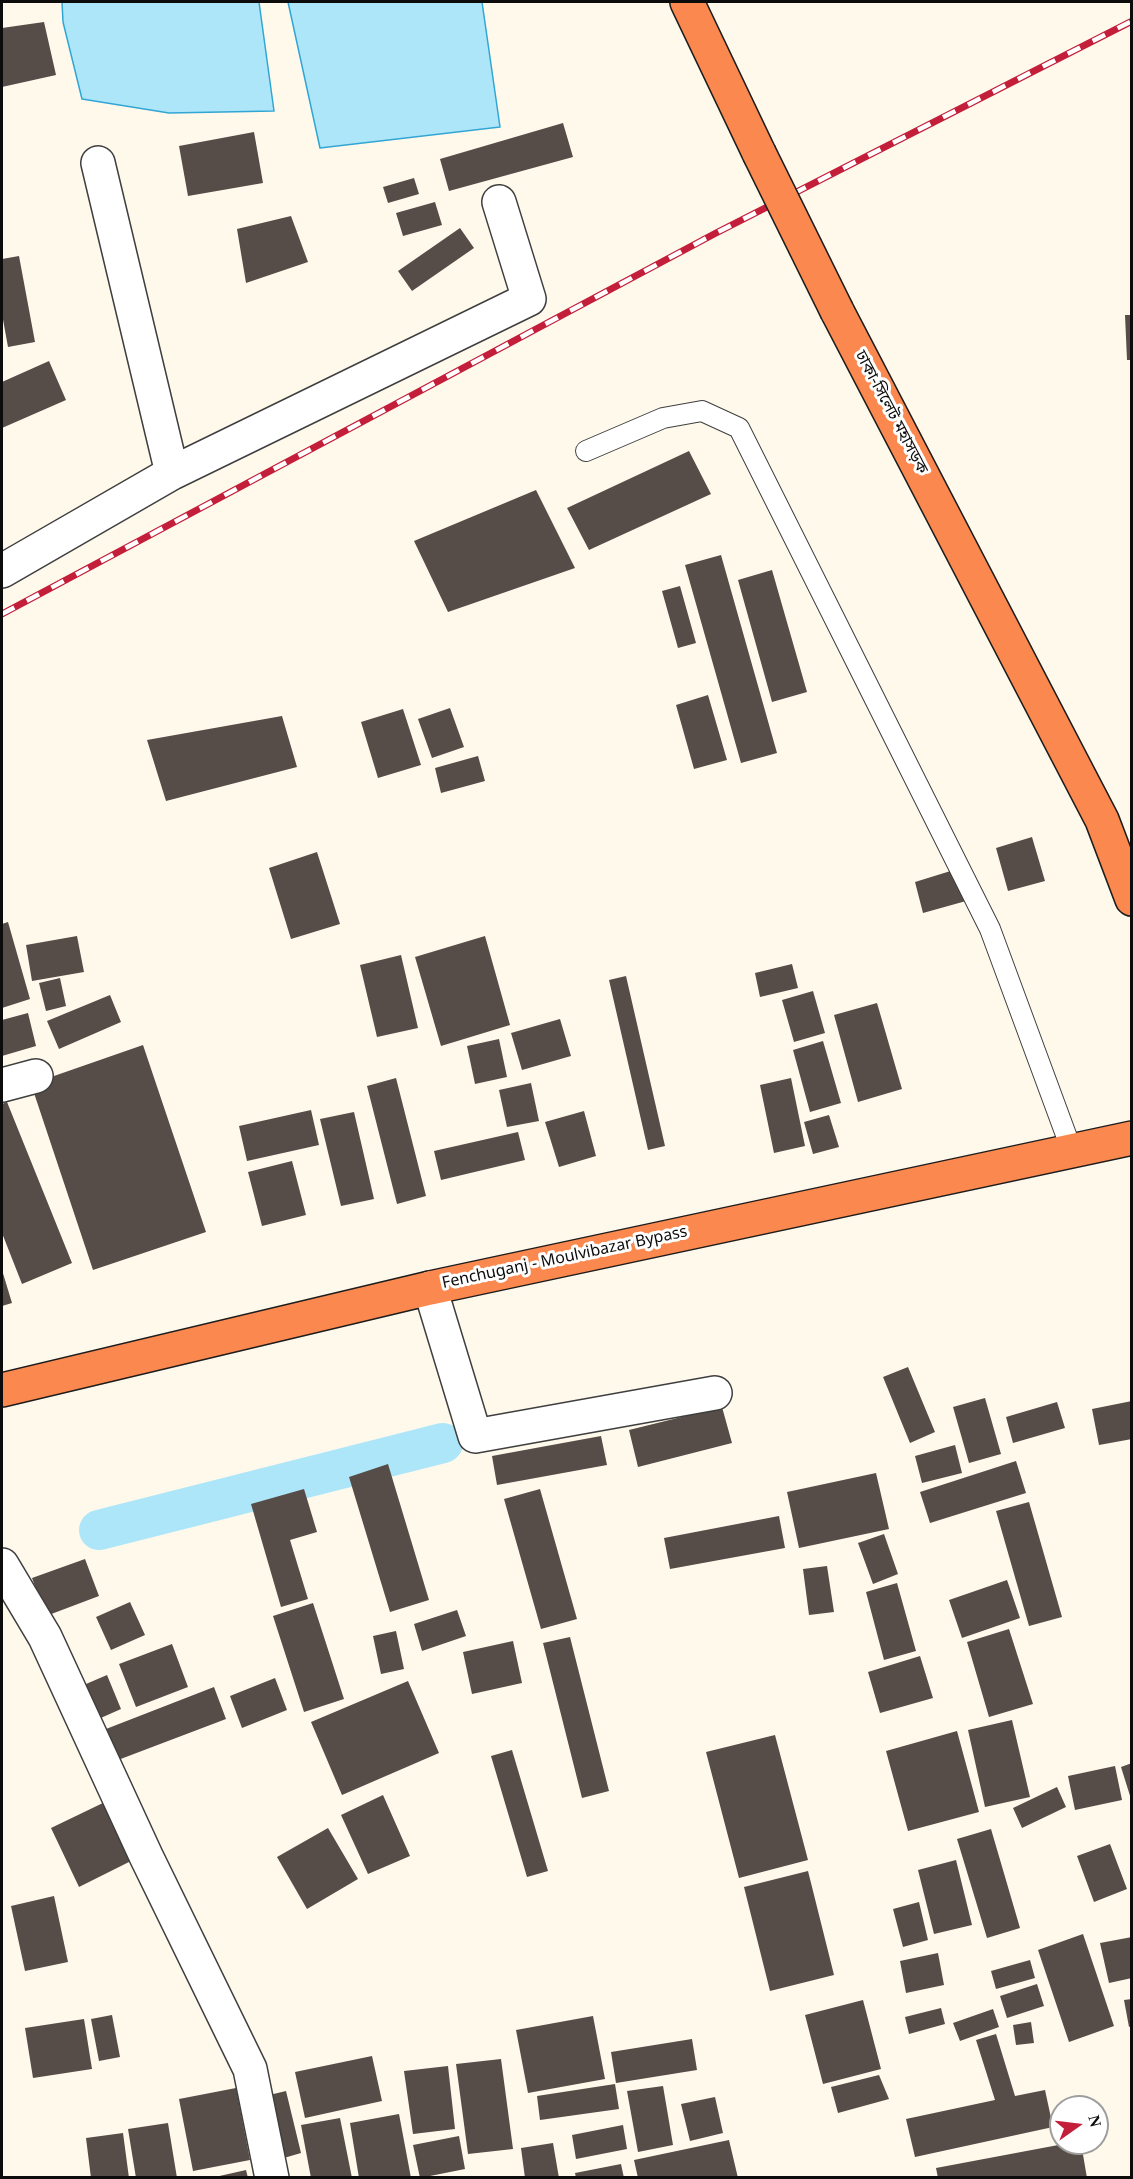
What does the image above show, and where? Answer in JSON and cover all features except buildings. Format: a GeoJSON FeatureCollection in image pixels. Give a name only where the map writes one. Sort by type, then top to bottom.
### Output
{"type":"FeatureCollection","features":[{"type":"Feature","properties":{"kind":"highway","name":"ঢাকা-সিলেট মহাসড়ক"},"geometry":{"type":"LineString","coordinates":[[687,2],[837,310],[1102,820],[1131,899]]}},
{"type":"Feature","properties":{"kind":"highway","name":"ঢাকা-সিলেট মহাসড়ক"},"geometry":{"type":"LineString","coordinates":[[1102,820],[1131,854]]}},
{"type":"Feature","properties":{"kind":"highway","name":"Fenchuganj - Moulvibazar Bypass"},"geometry":{"type":"LineString","coordinates":[[2,1390],[430,1288],[1128,1140]]}},
{"type":"Feature","properties":{"kind":"street"},"geometry":{"type":"LineString","coordinates":[[98,163],[172,473]]}},
{"type":"Feature","properties":{"kind":"street"},"geometry":{"type":"LineString","coordinates":[[2,571],[172,473],[529,299],[499,202]]}},
{"type":"Feature","properties":{"kind":"street"},"geometry":{"type":"LineString","coordinates":[[2,1085],[36,1076]]}},
{"type":"Feature","properties":{"kind":"street"},"geometry":{"type":"LineString","coordinates":[[430,1288],[475,1436],[715,1393]]}},
{"type":"Feature","properties":{"kind":"street"},"geometry":{"type":"LineString","coordinates":[[2,1565],[45,1637],[146,1856],[250,2069],[272,2178]]}},
{"type":"Feature","properties":{"kind":"lane"},"geometry":{"type":"LineString","coordinates":[[586,452],[663,418],[702,411],[740,428],[990,928],[1072,1151]]}},
{"type":"Feature","properties":{"kind":"water"},"geometry":{"type":"Polygon","coordinates":[[[62,2],[259,2],[274,111],[169,113],[82,99],[63,22],[62,2]]]}},
{"type":"Feature","properties":{"kind":"water"},"geometry":{"type":"Polygon","coordinates":[[[288,2],[482,2],[500,127],[320,148],[288,2]]]}},
{"type":"Feature","properties":{"kind":"waterway"},"geometry":{"type":"LineString","coordinates":[[99,1530],[443,1443]]}},
{"type":"Feature","properties":{"kind":"railway"},"geometry":{"type":"LineString","coordinates":[[2,614],[716,233],[1132,21]]}}]}
